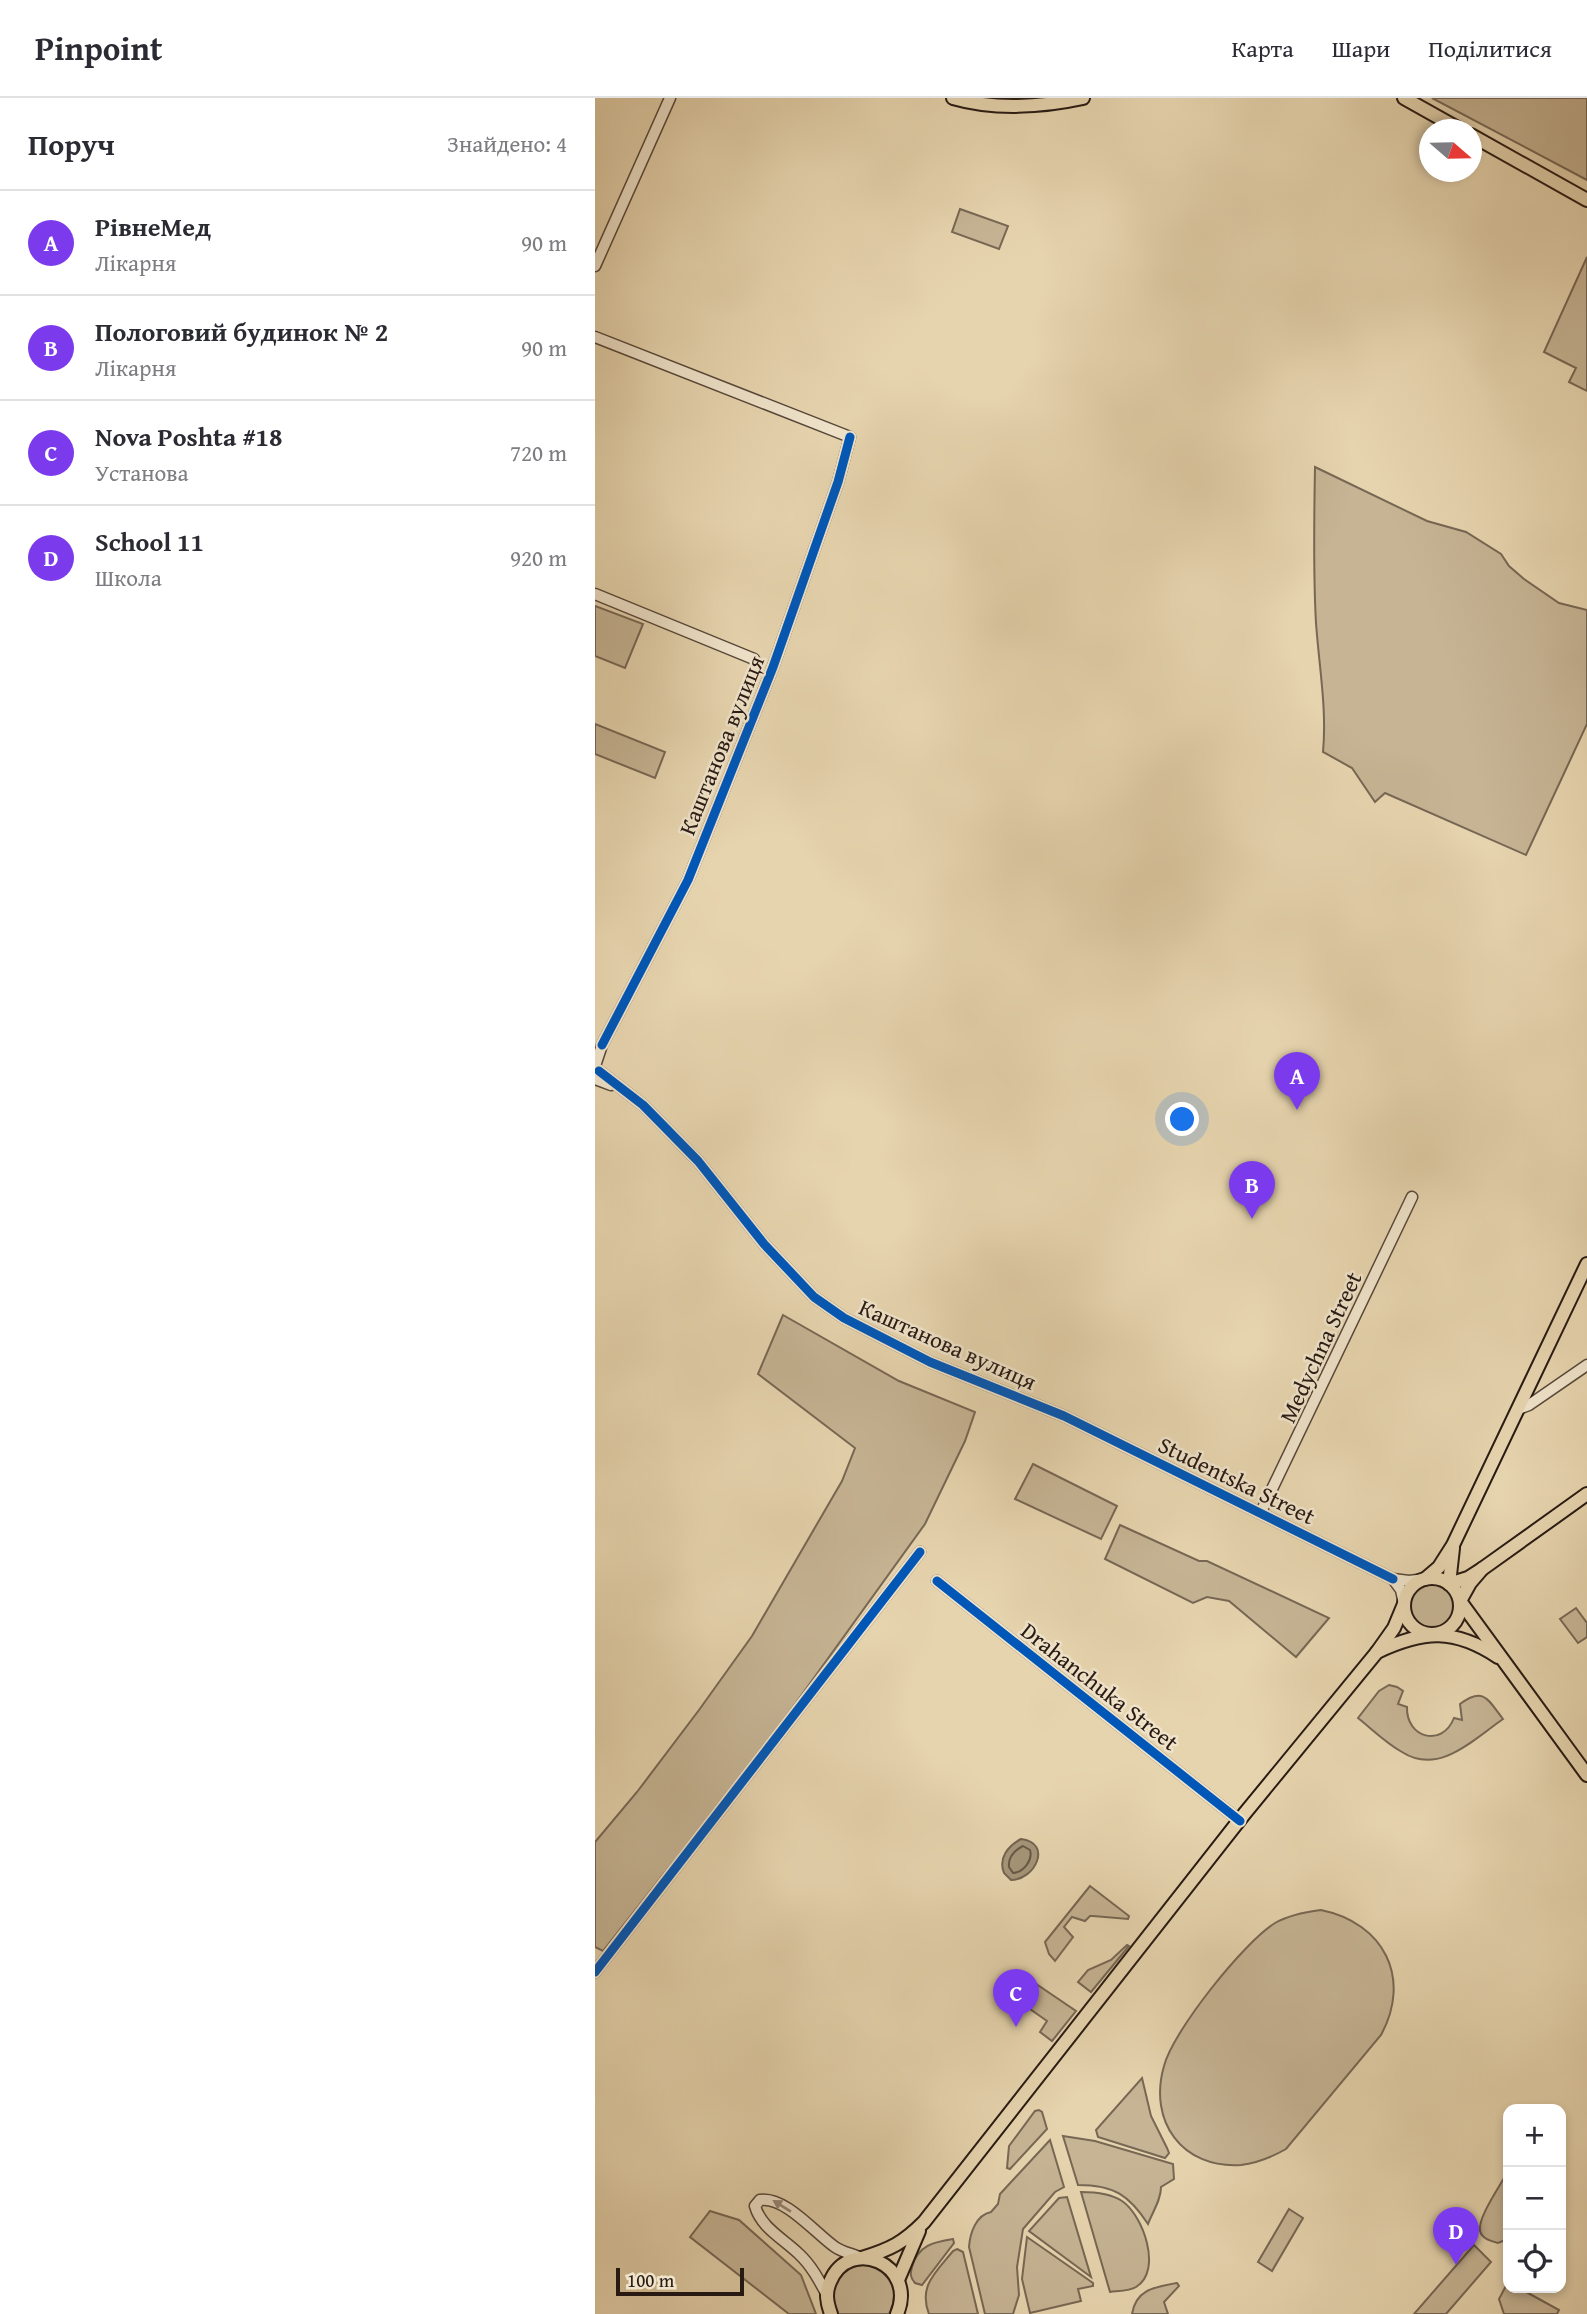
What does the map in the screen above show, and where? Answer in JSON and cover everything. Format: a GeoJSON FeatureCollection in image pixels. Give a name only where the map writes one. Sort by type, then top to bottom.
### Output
{"type":"FeatureCollection","features":[{"type":"Feature","properties":{"kind":"main road"},"geometry":{"type":"LineString","coordinates":[[953,98],[995,102],[1059,102],[1083,98]]}},
{"type":"Feature","properties":{"kind":"main road"},"geometry":{"type":"LineString","coordinates":[[1404,98],[1441,119]]}},
{"type":"Feature","properties":{"kind":"main road"},"geometry":{"type":"LineString","coordinates":[[1482,141],[1587,200]]}},
{"type":"Feature","properties":{"kind":"main road"},"geometry":{"type":"LineString","coordinates":[[898,2280],[914,2239],[924,2222],[1240,1821],[1377,1652],[1394,1628],[1405,1597],[1413,1586],[1439,1567],[1453,1545],[1587,1264]]}},
{"type":"Feature","properties":{"kind":"main road"},"geometry":{"type":"LineString","coordinates":[[1449,1584],[1468,1578],[1482,1569],[1587,1494]]}},
{"type":"Feature","properties":{"kind":"main road"},"geometry":{"type":"LineString","coordinates":[[1449,1584],[1453,1545]]}},
{"type":"Feature","properties":{"kind":"main road"},"geometry":{"type":"LineString","coordinates":[[1377,1652],[1402,1640],[1439,1633],[1453,1624],[1458,1618],[1460,1601],[1482,1569]]}},
{"type":"Feature","properties":{"kind":"main road"},"geometry":{"type":"LineString","coordinates":[[1425,1579],[1438,1578],[1449,1584],[1587,1775]]}},
{"type":"Feature","properties":{"kind":"main road"},"geometry":{"type":"LineString","coordinates":[[1404,1604],[1409,1621],[1422,1632],[1462,1639],[1503,1661]]}},
{"type":"Feature","properties":{"kind":"main road"},"geometry":{"type":"LineString","coordinates":[[830,2314],[827,2295],[832,2277],[839,2268],[848,2262],[884,2252],[902,2242],[924,2222]]}},
{"type":"Feature","properties":{"kind":"main road"},"geometry":{"type":"LineString","coordinates":[[862,2258],[873,2259],[892,2271],[911,2314]]}},
{"type":"Feature","properties":{"kind":"main road"},"geometry":{"type":"LineString","coordinates":[[897,2314],[902,2294]]}},
{"type":"Feature","properties":{"kind":"street"},"geometry":{"type":"LineString","coordinates":[[595,266],[670,98]]}},
{"type":"Feature","properties":{"kind":"street","name":"Каштанова вулиця"},"geometry":{"type":"LineString","coordinates":[[595,337],[850,437],[838,482],[773,667],[688,880],[597,1065],[618,1088],[643,1105],[698,1161],[764,1244],[814,1297],[844,1318],[930,1362],[1065,1416]]}},
{"type":"Feature","properties":{"kind":"street"},"geometry":{"type":"LineString","coordinates":[[595,594],[754,659]]}},
{"type":"Feature","properties":{"kind":"street","name":"Medychna Street"},"geometry":{"type":"LineString","coordinates":[[1261,1512],[1412,1197]]}},
{"type":"Feature","properties":{"kind":"street"},"geometry":{"type":"LineString","coordinates":[[1518,1409],[1529,1405],[1587,1365]]}},
{"type":"Feature","properties":{"kind":"street","name":"Studentska Street"},"geometry":{"type":"LineString","coordinates":[[1065,1416],[1393,1579]]}},
{"type":"Feature","properties":{"kind":"street"},"geometry":{"type":"LineString","coordinates":[[595,1972],[920,1552]]}},
{"type":"Feature","properties":{"kind":"street"},"geometry":{"type":"LineString","coordinates":[[1393,1579],[1425,1579]]}},
{"type":"Feature","properties":{"kind":"street"},"geometry":{"type":"LineString","coordinates":[[1393,1579],[1401,1590],[1404,1604]]}},
{"type":"Feature","properties":{"kind":"street","name":"Drahanchuka Street"},"geometry":{"type":"LineString","coordinates":[[936,1581],[1240,1821]]}},
{"type":"Feature","properties":{"kind":"street"},"geometry":{"type":"LineString","coordinates":[[827,2295],[812,2269],[800,2255],[758,2217],[755,2206],[759,2200],[769,2198],[836,2248],[862,2258]]}},
{"type":"Feature","properties":{"kind":"shaded area"},"geometry":{"type":"Polygon","coordinates":[[[1432,98],[1587,98],[1587,180],[1482,124],[1482,119],[1472,119],[1432,98]]]}},
{"type":"Feature","properties":{"kind":"shaded area"},"geometry":{"type":"Polygon","coordinates":[[[960,209],[1008,226],[999,249],[952,232],[960,209]]]}},
{"type":"Feature","properties":{"kind":"shaded area"},"geometry":{"type":"Polygon","coordinates":[[[1587,257],[1587,391],[1569,382],[1576,368],[1544,352],[1587,257]]]}},
{"type":"Feature","properties":{"kind":"shaded area"},"geometry":{"type":"Polygon","coordinates":[[[1315,467],[1427,521],[1466,532],[1501,554],[1509,566],[1524,579],[1559,603],[1587,610],[1587,724],[1526,855],[1385,793],[1375,802],[1352,768],[1323,752],[1323,704],[1314,584],[1315,467]]]}},
{"type":"Feature","properties":{"kind":"shaded area"},"geometry":{"type":"Polygon","coordinates":[[[595,606],[643,624],[625,668],[595,656],[595,606]]]}},
{"type":"Feature","properties":{"kind":"shaded area"},"geometry":{"type":"Polygon","coordinates":[[[595,724],[665,752],[655,778],[595,754],[595,724]]]}},
{"type":"Feature","properties":{"kind":"shaded area"},"geometry":{"type":"Polygon","coordinates":[[[783,1315],[899,1381],[975,1412],[965,1441],[925,1524],[731,1793],[603,1951],[595,1947],[595,1842],[637,1792],[752,1636],[842,1481],[855,1448],[758,1374],[783,1315]]]}},
{"type":"Feature","properties":{"kind":"shaded area"},"geometry":{"type":"Polygon","coordinates":[[[1033,1464],[1117,1506],[1101,1539],[1015,1499],[1033,1464]]]}},
{"type":"Feature","properties":{"kind":"shaded area"},"geometry":{"type":"Polygon","coordinates":[[[1120,1525],[1199,1561],[1207,1561],[1329,1618],[1296,1657],[1229,1601],[1207,1597],[1193,1603],[1105,1559],[1120,1525]]]}},
{"type":"Feature","properties":{"kind":"shaded area"},"geometry":{"type":"Polygon","coordinates":[[[1432,1583],[1448,1590],[1455,1606],[1448,1622],[1432,1629],[1416,1622],[1409,1606],[1416,1590],[1432,1583]]]}},
{"type":"Feature","properties":{"kind":"shaded area"},"geometry":{"type":"Polygon","coordinates":[[[1576,1608],[1587,1623],[1587,1637],[1578,1643],[1560,1619],[1576,1608]]]}},
{"type":"Feature","properties":{"kind":"shaded area"},"geometry":{"type":"Polygon","coordinates":[[[1389,1685],[1403,1691],[1398,1704],[1407,1707],[1412,1726],[1426,1735],[1441,1733],[1454,1718],[1462,1720],[1460,1704],[1475,1696],[1489,1701],[1503,1719],[1455,1752],[1429,1760],[1416,1758],[1390,1745],[1358,1718],[1379,1691],[1389,1685]]]}},
{"type":"Feature","properties":{"kind":"shaded area"},"geometry":{"type":"Polygon","coordinates":[[[1090,1886],[1129,1916],[1128,1919],[1090,1916],[1085,1921],[1072,1917],[1064,1927],[1073,1937],[1055,1961],[1045,1942],[1090,1886]]]}},
{"type":"Feature","properties":{"kind":"shaded area"},"geometry":{"type":"Polygon","coordinates":[[[1321,1910],[1343,1917],[1361,1927],[1376,1940],[1386,1956],[1394,1993],[1390,2014],[1381,2035],[1286,2149],[1253,2163],[1241,2165],[1220,2164],[1202,2159],[1186,2150],[1174,2138],[1166,2123],[1160,2086],[1170,2051],[1211,1989],[1262,1933],[1286,1918],[1321,1910]]]}},
{"type":"Feature","properties":{"kind":"shaded area"},"geometry":{"type":"Polygon","coordinates":[[[1129,1946],[1091,1992],[1078,1982],[1088,1970],[1111,1960],[1129,1946]]]}},
{"type":"Feature","properties":{"kind":"shaded area"},"geometry":{"type":"Polygon","coordinates":[[[1023,1975],[1076,2011],[1052,2041],[1040,2032],[1047,2021],[1007,1993],[1023,1975]]]}},
{"type":"Feature","properties":{"kind":"shaded area"},"geometry":{"type":"Polygon","coordinates":[[[1142,2078],[1151,2116],[1169,2153],[1165,2158],[1098,2137],[1096,2130],[1142,2078]]]}},
{"type":"Feature","properties":{"kind":"shaded area"},"geometry":{"type":"Polygon","coordinates":[[[1039,2110],[1047,2129],[1010,2169],[1007,2168],[1009,2146],[1035,2111],[1039,2110]]]}},
{"type":"Feature","properties":{"kind":"shaded area"},"geometry":{"type":"Polygon","coordinates":[[[1063,2136],[1095,2141],[1173,2164],[1174,2179],[1161,2187],[1148,2224],[1134,2206],[1119,2194],[1101,2187],[1078,2185],[1063,2136]]]}},
{"type":"Feature","properties":{"kind":"shaded area"},"geometry":{"type":"Polygon","coordinates":[[[1050,2140],[1064,2187],[1055,2192],[1023,2229],[1017,2267],[1019,2295],[1013,2314],[985,2314],[969,2247],[972,2231],[981,2217],[991,2212],[998,2204],[1000,2194],[1050,2140]]]}},
{"type":"Feature","properties":{"kind":"shaded area"},"geometry":{"type":"Polygon","coordinates":[[[1503,2180],[1503,2241],[1498,2243],[1487,2239],[1480,2231],[1486,2209],[1503,2180]]]}},
{"type":"Feature","properties":{"kind":"shaded area"},"geometry":{"type":"Polygon","coordinates":[[[1081,2192],[1117,2198],[1130,2208],[1137,2218],[1143,2230],[1149,2256],[1144,2279],[1136,2287],[1110,2292],[1081,2192]]]}},
{"type":"Feature","properties":{"kind":"shaded area"},"geometry":{"type":"Polygon","coordinates":[[[1067,2197],[1091,2277],[1029,2231],[1059,2198],[1067,2197]]]}},
{"type":"Feature","properties":{"kind":"shaded area"},"geometry":{"type":"Polygon","coordinates":[[[1289,2209],[1303,2218],[1272,2271],[1258,2262],[1289,2209]]]}},
{"type":"Feature","properties":{"kind":"shaded area"},"geometry":{"type":"Polygon","coordinates":[[[710,2211],[739,2220],[801,2275],[816,2314],[789,2314],[690,2237],[710,2211]]]}},
{"type":"Feature","properties":{"kind":"shaded area"},"geometry":{"type":"Polygon","coordinates":[[[1027,2237],[1093,2283],[1093,2286],[1078,2289],[1081,2301],[1030,2313],[1022,2279],[1027,2237]]]}},
{"type":"Feature","properties":{"kind":"shaded area"},"geometry":{"type":"Polygon","coordinates":[[[953,2239],[954,2243],[922,2285],[915,2283],[911,2272],[918,2254],[933,2243],[953,2239]]]}},
{"type":"Feature","properties":{"kind":"shaded area"},"geometry":{"type":"Polygon","coordinates":[[[1474,2245],[1491,2262],[1446,2314],[1414,2314],[1474,2245]]]}},
{"type":"Feature","properties":{"kind":"shaded area"},"geometry":{"type":"Polygon","coordinates":[[[957,2249],[963,2252],[978,2314],[929,2314],[926,2304],[927,2287],[935,2273],[957,2249]]]}},
{"type":"Feature","properties":{"kind":"shaded area"},"geometry":{"type":"Polygon","coordinates":[[[868,2265],[883,2273],[892,2284],[894,2298],[889,2314],[837,2314],[833,2296],[837,2280],[850,2268],[868,2265]]]}},
{"type":"Feature","properties":{"kind":"shaded area"},"geometry":{"type":"Polygon","coordinates":[[[1177,2283],[1179,2286],[1164,2302],[1168,2314],[1132,2314],[1142,2294],[1154,2288],[1177,2283]]]}},
{"type":"Feature","properties":{"kind":"shaded area"},"geometry":{"type":"Polygon","coordinates":[[[1503,2291],[1528,2293],[1559,2310],[1557,2314],[1504,2314],[1499,2299],[1503,2291]]]}},
{"type":"Feature","properties":{"kind":"water"},"geometry":{"type":"Polygon","coordinates":[[[1021,1839],[1036,1847],[1037,1861],[1027,1874],[1011,1880],[1002,1868],[1003,1857],[1012,1845],[1021,1839]]]}},
{"type":"Feature","properties":{"kind":"cycle path"},"geometry":{"type":"LineString","coordinates":[[602,1045],[688,880],[773,667],[838,482],[850,437]]}},
{"type":"Feature","properties":{"kind":"cycle path"},"geometry":{"type":"LineString","coordinates":[[599,1071],[643,1105],[698,1161],[764,1244],[814,1297],[844,1318],[930,1362],[1064,1416],[1393,1579]]}},
{"type":"Feature","properties":{"kind":"cycle path"},"geometry":{"type":"LineString","coordinates":[[595,1972],[920,1552]]}},
{"type":"Feature","properties":{"kind":"cycle path"},"geometry":{"type":"LineString","coordinates":[[937,1581],[1240,1821]]}},
{"type":"Feature","properties":{"kind":"place","name":"РівнеМед"},"geometry":{"type":"Point","coordinates":[1297,1110]}},
{"type":"Feature","properties":{"kind":"place","name":"Пологовий будинок № 2"},"geometry":{"type":"Point","coordinates":[1252,1219]}},
{"type":"Feature","properties":{"kind":"place","name":"Nova Poshta #18"},"geometry":{"type":"Point","coordinates":[1016,2027]}},
{"type":"Feature","properties":{"kind":"place","name":"School 11"},"geometry":{"type":"Point","coordinates":[1456,2265]}}]}
